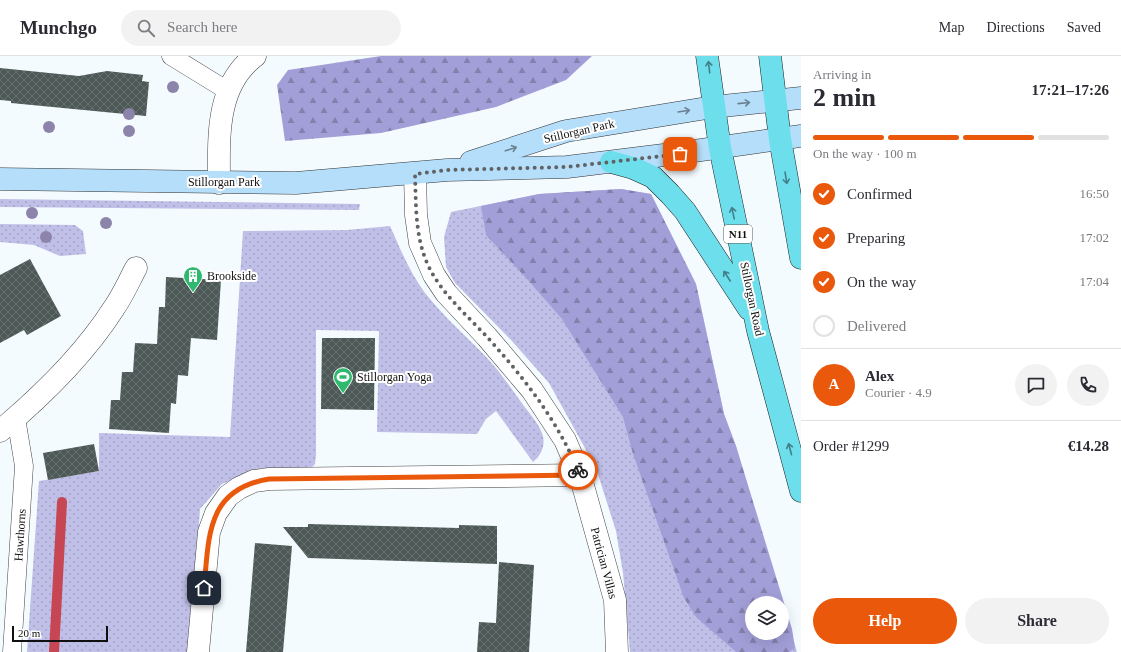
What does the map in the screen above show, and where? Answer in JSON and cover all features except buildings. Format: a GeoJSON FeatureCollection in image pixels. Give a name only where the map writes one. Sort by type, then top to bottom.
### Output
{"type":"FeatureCollection","features":[{"type":"Feature","properties":{"kind":"highway","name":"Stillorgan Road"},"geometry":{"type":"LineString","coordinates":[[707,56],[720,148],[756,320],[801,491]]}},
{"type":"Feature","properties":{"kind":"highway"},"geometry":{"type":"LineString","coordinates":[[770,56],[775,100],[790,138],[801,258]]}},
{"type":"Feature","properties":{"kind":"highway"},"geometry":{"type":"LineString","coordinates":[[611,162],[633,168],[653,178],[685,210],[756,320]]}},
{"type":"Feature","properties":{"kind":"main road","name":"Stillorgan Park"},"geometry":{"type":"LineString","coordinates":[[447,170],[566,131],[713,107],[801,98]]}},
{"type":"Feature","properties":{"kind":"main road","name":"Stillorgan Park"},"geometry":{"type":"LineString","coordinates":[[0,179],[296,183],[415,174],[447,170],[567,167],[790,138]]}},
{"type":"Feature","properties":{"kind":"street"},"geometry":{"type":"LineString","coordinates":[[219,183],[219,137],[222,111],[228,91],[247,60]]}},
{"type":"Feature","properties":{"kind":"street","name":"Patrician Villas"},"geometry":{"type":"LineString","coordinates":[[415,174],[416,215],[420,243],[434,275],[446,294],[487,337],[532,390],[565,440],[580,475],[616,600],[617,652]]}},
{"type":"Feature","properties":{"kind":"street"},"geometry":{"type":"LineString","coordinates":[[8,424],[41,396],[103,324],[115,307],[136,268]]}},
{"type":"Feature","properties":{"kind":"street"},"geometry":{"type":"LineString","coordinates":[[198,652],[209,532],[216,513],[228,496],[239,488],[254,482],[269,479],[580,475]]}},
{"type":"Feature","properties":{"kind":"lane"},"geometry":{"type":"LineString","coordinates":[[171,56],[228,91]]}},
{"type":"Feature","properties":{"kind":"lane","name":"Hawthorns"},"geometry":{"type":"LineString","coordinates":[[8,424],[24,466],[12,652]]}},
{"type":"Feature","properties":{"kind":"shaded area"},"geometry":{"type":"Polygon","coordinates":[[[621,189],[651,194],[696,284],[724,414],[736,446],[780,596],[745,596],[745,640],[789,640],[789,625],[797,652],[630,652],[623,573],[616,531],[596,468],[549,383],[511,340],[455,283],[446,267],[444,237],[451,212],[539,194],[621,189]]]}},
{"type":"Feature","properties":{"kind":"shaded area"},"geometry":{"type":"Polygon","coordinates":[[[0,199],[360,204],[359,210],[0,207],[0,199]]]}},
{"type":"Feature","properties":{"kind":"shaded area"},"geometry":{"type":"Polygon","coordinates":[[[0,224],[75,225],[83,231],[86,254],[60,256],[34,245],[0,242],[0,224]]]}},
{"type":"Feature","properties":{"kind":"shaded area"},"geometry":{"type":"Polygon","coordinates":[[[390,226],[410,269],[425,293],[492,364],[538,425],[544,441],[539,456],[533,462],[496,411],[486,419],[477,434],[377,432],[379,331],[316,330],[315,464],[311,468],[262,468],[222,484],[200,509],[190,652],[27,652],[39,481],[99,471],[99,433],[230,437],[243,231],[347,230],[390,226]]]}},
{"type":"Feature","properties":{"kind":"green space"},"geometry":{"type":"Polygon","coordinates":[[[381,56],[592,56],[566,80],[496,107],[381,133],[285,141],[277,85],[288,70],[381,56]]]}},
{"type":"Feature","properties":{"kind":"green space"},"geometry":{"type":"Polygon","coordinates":[[[621,189],[651,194],[696,284],[724,414],[736,446],[782,596],[745,596],[745,640],[789,640],[789,619],[795,648],[789,652],[736,652],[696,617],[684,598],[633,454],[623,417],[562,319],[486,235],[481,206],[539,194],[621,189]]]}},
{"type":"Feature","properties":{"kind":"waterway"},"geometry":{"type":"LineString","coordinates":[[54,652],[62,502]]}},
{"type":"Feature","properties":{"kind":"way so far"},"geometry":{"type":"LineString","coordinates":[[578,470],[565,440],[532,390],[487,337],[446,294],[425,259],[420,243],[416,215],[415,174],[447,170],[567,167],[680,154]]}},
{"type":"Feature","properties":{"kind":"place","name":"Brookside"},"geometry":{"type":"Point","coordinates":[193,293]}},
{"type":"Feature","properties":{"kind":"place","name":"Stillorgan Yoga"},"geometry":{"type":"Point","coordinates":[343,394]}},
{"type":"Feature","properties":{"kind":"route"},"geometry":{"type":"LineString","coordinates":[[204,588],[209,532],[216,513],[228,496],[239,488],[254,482],[269,479],[580,475],[578,470]]}}]}
